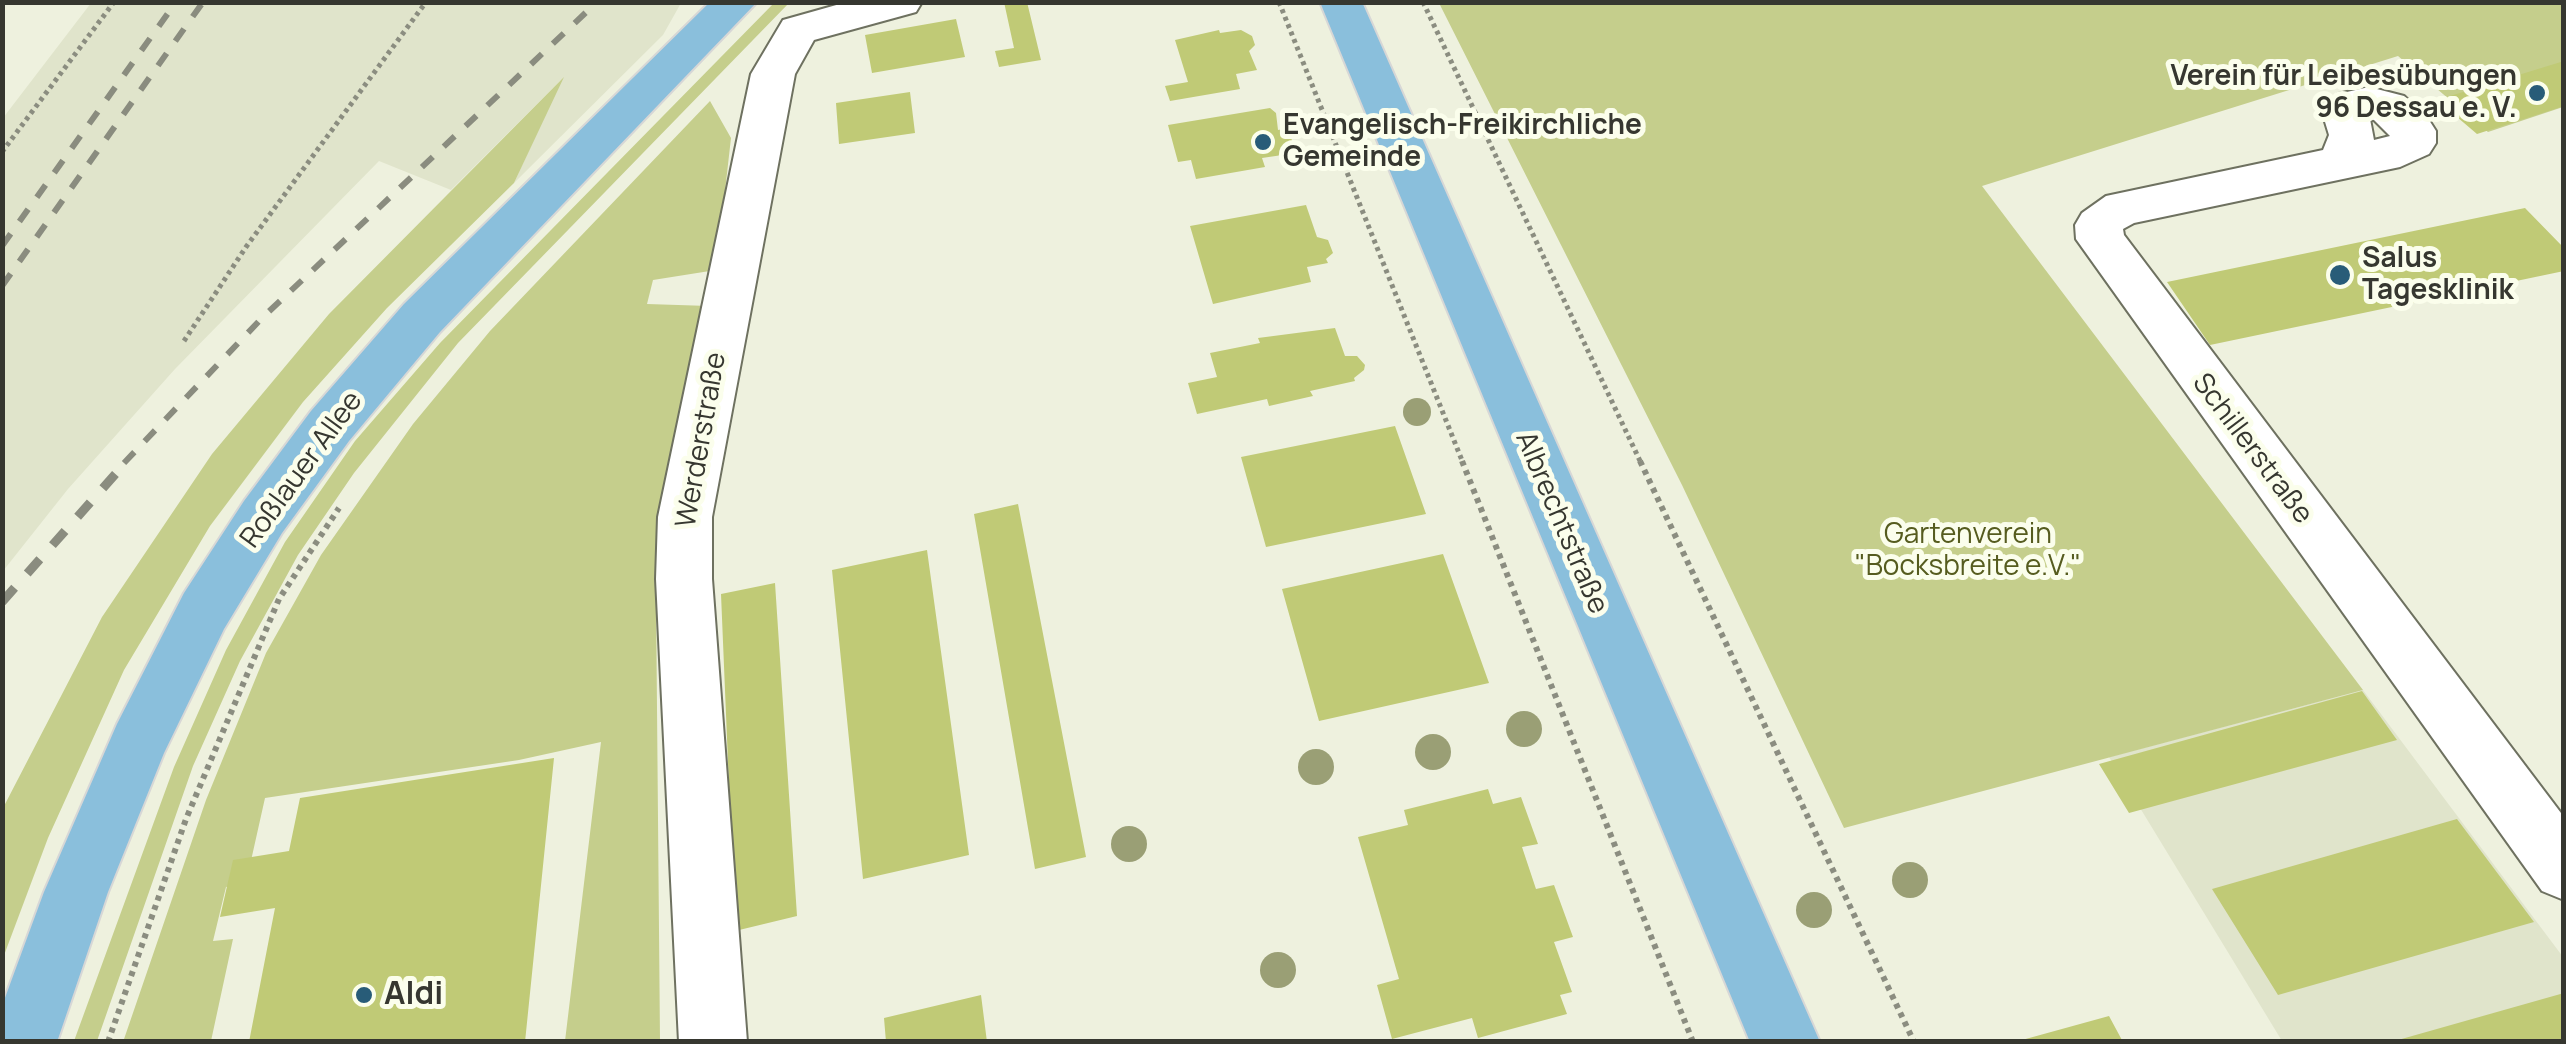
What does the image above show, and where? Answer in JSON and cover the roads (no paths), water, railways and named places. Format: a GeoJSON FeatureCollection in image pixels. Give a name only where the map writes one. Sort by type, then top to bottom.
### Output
{"type":"FeatureCollection","features":[{"type":"Feature","properties":{"kind":"main road","name":"Roßlauer Allee"},"geometry":{"type":"LineString","coordinates":[[24,1042],[76,892],[138,744],[204,611],[263,517],[330,426],[422,318],[736,2]]}},
{"type":"Feature","properties":{"kind":"main road","name":"Albrechtstraße"},"geometry":{"type":"LineString","coordinates":[[1341,2],[1786,1042]]}},
{"type":"Feature","properties":{"kind":"street","name":"Werderstraße"},"geometry":{"type":"LineString","coordinates":[[713,1042],[684,579],[685,517],[773,74],[798,30],[901,2]]}},
{"type":"Feature","properties":{"kind":"street","name":"Schillerstraße"},"geometry":{"type":"LineString","coordinates":[[2338,164],[2123,208],[2099,225],[2100,238],[2564,869]]}},
{"type":"Feature","properties":{"kind":"railway"},"geometry":{"type":"LineString","coordinates":[[2,246],[176,2]]}},
{"type":"Feature","properties":{"kind":"railway"},"geometry":{"type":"LineString","coordinates":[[2,286],[203,2]]}},
{"type":"Feature","properties":{"kind":"railway"},"geometry":{"type":"LineString","coordinates":[[124,463],[262,318],[597,2]]}},
{"type":"Feature","properties":{"kind":"railway"},"geometry":{"type":"LineString","coordinates":[[2,602],[127,461]]}},
{"type":"Feature","properties":{"kind":"place","name":"Verein für Leibesübungen 96 Dessau e. V."},"geometry":{"type":"Point","coordinates":[2537,93]}},
{"type":"Feature","properties":{"kind":"place","name":"Evangelisch-Freikirchliche Gemeinde"},"geometry":{"type":"Point","coordinates":[1263,142]}},
{"type":"Feature","properties":{"kind":"place","name":"Salus Tagesklinik"},"geometry":{"type":"Point","coordinates":[2340,275]}},
{"type":"Feature","properties":{"kind":"place","name":"Aldi"},"geometry":{"type":"Point","coordinates":[364,995]}},
{"type":"Feature","properties":{"kind":"park label","name":"Gartenverein \"Bocksbreite e.V.\""},"geometry":{"type":"Point","coordinates":[1968,551]}}]}
